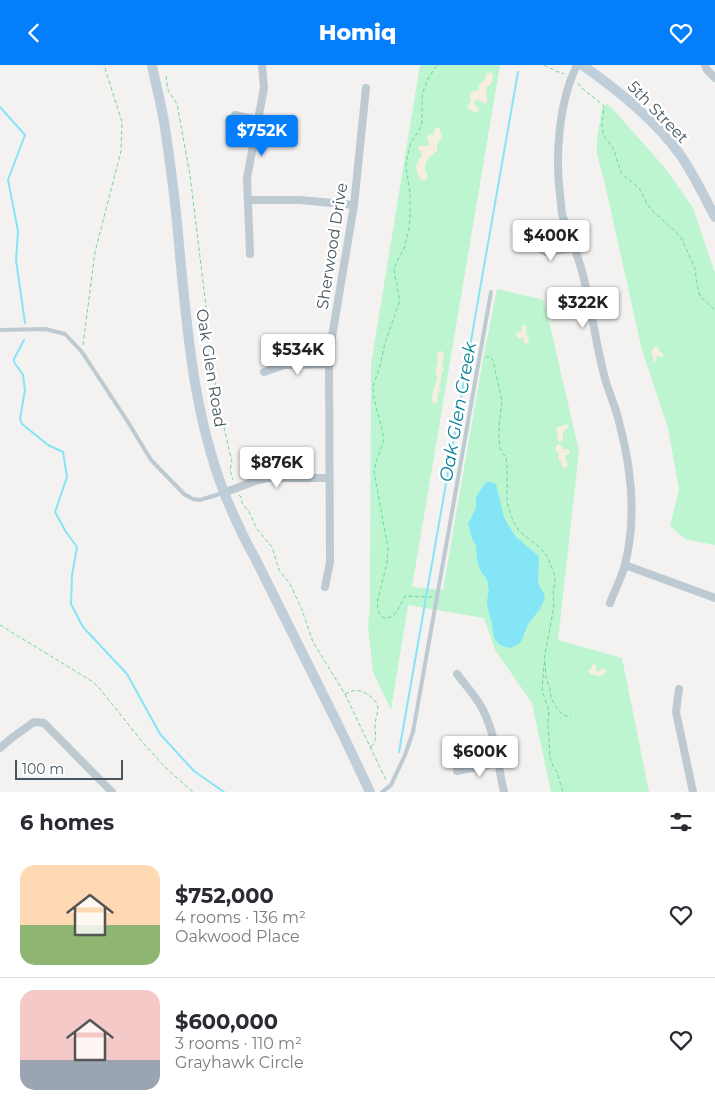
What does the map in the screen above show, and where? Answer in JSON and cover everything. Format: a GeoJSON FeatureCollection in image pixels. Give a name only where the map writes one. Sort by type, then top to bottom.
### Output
{"type":"FeatureCollection","features":[{"type":"Feature","properties":{"kind":"main road","name":"Oak Glen Road"},"geometry":{"type":"LineString","coordinates":[[152,65],[165,127],[175,202],[187,322],[197,393],[208,445],[223,493],[247,545],[340,728],[370,792]]}},
{"type":"Feature","properties":{"kind":"main road","name":"5th Street"},"geometry":{"type":"LineString","coordinates":[[582,65],[630,102],[657,128],[679,154],[715,217]]}},
{"type":"Feature","properties":{"kind":"street"},"geometry":{"type":"LineString","coordinates":[[250,254],[247,178],[264,88],[262,65]]}},
{"type":"Feature","properties":{"kind":"street"},"geometry":{"type":"LineString","coordinates":[[577,65],[570,78],[565,99],[558,148],[562,213],[583,275],[606,381],[619,421],[627,457],[631,491],[632,525],[625,565],[610,603]]}},
{"type":"Feature","properties":{"kind":"street"},"geometry":{"type":"LineString","coordinates":[[705,65],[706,70],[715,78]]}},
{"type":"Feature","properties":{"kind":"street","name":"Sherwood Drive"},"geometry":{"type":"LineString","coordinates":[[324,587],[330,562],[329,364],[354,205],[366,88]]}},
{"type":"Feature","properties":{"kind":"street"},"geometry":{"type":"LineString","coordinates":[[235,115],[258,120]]}},
{"type":"Feature","properties":{"kind":"street"},"geometry":{"type":"LineString","coordinates":[[248,201],[300,200],[354,205]]}},
{"type":"Feature","properties":{"kind":"street"},"geometry":{"type":"LineString","coordinates":[[533,245],[546,252],[575,249]]}},
{"type":"Feature","properties":{"kind":"street"},"geometry":{"type":"LineString","coordinates":[[264,372],[284,365],[329,364]]}},
{"type":"Feature","properties":{"kind":"street"},"geometry":{"type":"LineString","coordinates":[[223,493],[268,478],[329,478]]}},
{"type":"Feature","properties":{"kind":"street"},"geometry":{"type":"LineString","coordinates":[[625,565],[715,598]]}},
{"type":"Feature","properties":{"kind":"street"},"geometry":{"type":"LineString","coordinates":[[457,675],[483,710],[492,735],[504,792]]}},
{"type":"Feature","properties":{"kind":"street"},"geometry":{"type":"LineString","coordinates":[[678,689],[676,712],[693,792]]}},
{"type":"Feature","properties":{"kind":"street"},"geometry":{"type":"LineString","coordinates":[[0,748],[34,722],[44,723],[109,789],[99,792]]}},
{"type":"Feature","properties":{"kind":"street"},"geometry":{"type":"LineString","coordinates":[[457,771],[498,763]]}},
{"type":"Feature","properties":{"kind":"lane"},"geometry":{"type":"LineString","coordinates":[[382,792],[390,787],[406,755],[413,732],[491,291]]}},
{"type":"Feature","properties":{"kind":"lane"},"geometry":{"type":"LineString","coordinates":[[0,330],[45,329],[65,334],[82,351],[128,422],[150,461],[184,494],[193,499],[200,500],[223,493]]}},
{"type":"Feature","properties":{"kind":"path"},"geometry":{"type":"LineString","coordinates":[[82,351],[95,252],[120,151],[122,122],[104,65]]}},
{"type":"Feature","properties":{"kind":"path"},"geometry":{"type":"LineString","coordinates":[[437,65],[424,89],[422,123],[409,149],[406,168],[410,193],[409,229],[404,249],[394,270],[399,303],[385,343],[373,392],[383,433],[383,443],[374,472],[388,548],[387,563],[377,604],[380,616],[386,619],[391,618],[405,596],[438,597]]}},
{"type":"Feature","properties":{"kind":"path"},"geometry":{"type":"LineString","coordinates":[[544,65],[564,73],[604,105],[602,131],[614,150],[621,173],[640,189],[647,204],[682,239],[695,269],[700,296],[715,311]]}},
{"type":"Feature","properties":{"kind":"path"},"geometry":{"type":"LineString","coordinates":[[166,76],[168,90],[177,104],[190,175],[217,397],[232,462],[230,469],[234,489],[241,497],[242,503],[249,512],[257,529],[272,547],[279,569],[290,584],[302,610],[313,642],[345,694],[390,787]]}},
{"type":"Feature","properties":{"kind":"path"},"geometry":{"type":"LineString","coordinates":[[479,356],[490,357],[493,360],[502,401],[499,427],[500,442],[502,453],[506,457],[507,502],[513,521],[519,531],[547,556],[554,573],[554,607],[545,654],[542,690],[548,711],[550,758],[557,772],[563,792]]}},
{"type":"Feature","properties":{"kind":"path"},"geometry":{"type":"LineString","coordinates":[[0,625],[93,682],[144,745],[167,769],[194,792]]}},
{"type":"Feature","properties":{"kind":"path"},"geometry":{"type":"LineString","coordinates":[[545,654],[546,678],[551,698],[562,714],[571,718]]}},
{"type":"Feature","properties":{"kind":"path"},"geometry":{"type":"LineString","coordinates":[[345,694],[354,690],[360,691],[376,701],[379,708],[375,724],[375,741],[370,747]]}},
{"type":"Feature","properties":{"kind":"green space"},"geometry":{"type":"Polygon","coordinates":[[[420,65],[500,65],[412,587],[443,590],[497,289],[544,300],[579,451],[558,640],[622,658],[649,792],[551,792],[532,703],[495,650],[484,618],[408,605],[391,710],[373,672],[368,626],[370,607],[371,364],[420,65]]]}},
{"type":"Feature","properties":{"kind":"green space"},"geometry":{"type":"Polygon","coordinates":[[[607,104],[665,168],[693,208],[715,273],[715,545],[685,539],[670,526],[679,489],[668,428],[642,350],[597,154],[597,138],[602,108],[607,104]]]}},
{"type":"Feature","properties":{"kind":"sand"},"geometry":{"type":"Polygon","coordinates":[[[490,72],[493,75],[492,83],[486,88],[488,101],[485,104],[478,99],[476,100],[474,103],[479,110],[475,113],[467,107],[471,100],[470,93],[478,90],[480,83],[485,80],[486,75],[490,72]]]}},
{"type":"Feature","properties":{"kind":"sand"},"geometry":{"type":"Polygon","coordinates":[[[439,127],[442,137],[437,144],[437,151],[426,163],[425,168],[428,176],[422,181],[416,168],[422,155],[418,147],[428,146],[427,138],[429,135],[433,135],[435,128],[439,127]]]}},
{"type":"Feature","properties":{"kind":"sand"},"geometry":{"type":"Polygon","coordinates":[[[522,325],[527,327],[528,344],[524,343],[523,337],[519,339],[516,335],[516,333],[521,332],[522,325]]]}},
{"type":"Feature","properties":{"kind":"sand"},"geometry":{"type":"Polygon","coordinates":[[[655,346],[664,355],[661,358],[657,356],[656,362],[653,360],[651,352],[655,346]]]}},
{"type":"Feature","properties":{"kind":"sand"},"geometry":{"type":"Polygon","coordinates":[[[439,351],[442,351],[444,355],[442,364],[444,369],[437,396],[438,401],[435,404],[432,397],[437,379],[437,355],[439,351]]]}},
{"type":"Feature","properties":{"kind":"sand"},"geometry":{"type":"Polygon","coordinates":[[[565,424],[568,427],[563,433],[563,440],[559,442],[556,429],[565,424]]]}},
{"type":"Feature","properties":{"kind":"sand"},"geometry":{"type":"Polygon","coordinates":[[[558,444],[563,449],[570,451],[565,456],[568,465],[565,468],[562,467],[558,459],[559,454],[555,450],[558,444]]]}},
{"type":"Feature","properties":{"kind":"sand"},"geometry":{"type":"Polygon","coordinates":[[[593,664],[596,665],[596,671],[598,672],[602,668],[606,670],[605,673],[601,676],[590,674],[588,671],[593,664]]]}},
{"type":"Feature","properties":{"kind":"water"},"geometry":{"type":"Polygon","coordinates":[[[486,482],[496,484],[504,517],[516,537],[539,557],[538,583],[545,598],[540,609],[528,624],[521,642],[510,648],[500,645],[494,638],[488,610],[489,590],[487,579],[481,572],[477,560],[476,545],[472,539],[468,524],[476,508],[476,497],[486,482]]]}},
{"type":"Feature","properties":{"kind":"waterway","name":"Oak Glen Creek"},"geometry":{"type":"LineString","coordinates":[[399,752],[518,72]]}},
{"type":"Feature","properties":{"kind":"waterway"},"geometry":{"type":"LineString","coordinates":[[0,107],[25,135],[8,180],[18,231],[16,260],[25,323]]}},
{"type":"Feature","properties":{"kind":"waterway"},"geometry":{"type":"LineString","coordinates":[[24,340],[14,359],[23,375],[25,390],[20,419],[22,424],[48,445],[63,452],[67,477],[55,512],[77,547],[72,575],[71,604],[83,627],[127,674],[160,734],[194,771],[224,792]]}}]}
